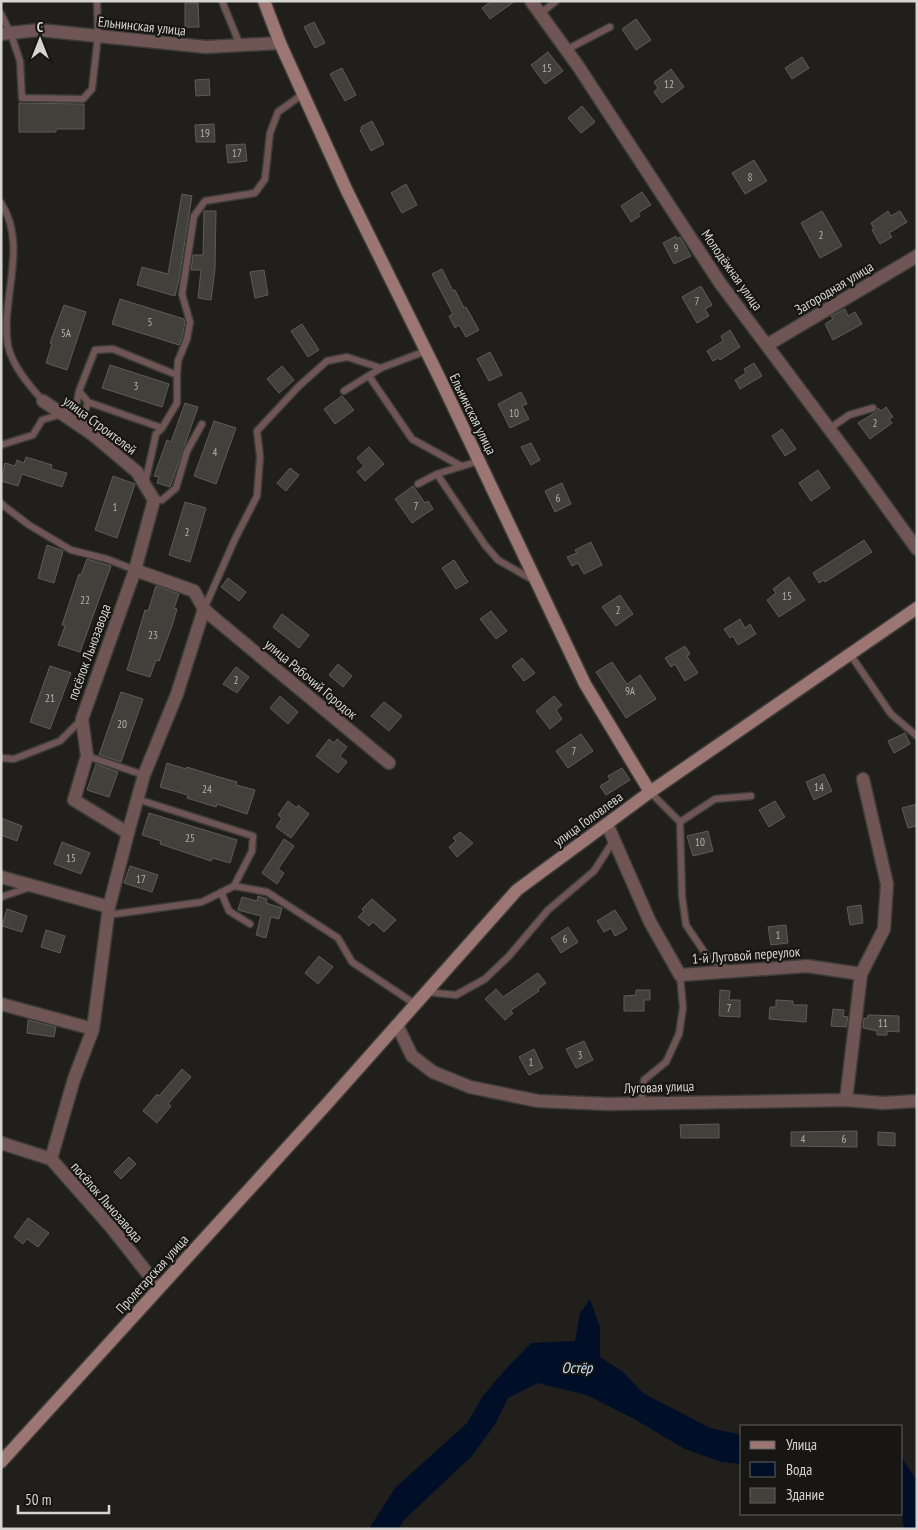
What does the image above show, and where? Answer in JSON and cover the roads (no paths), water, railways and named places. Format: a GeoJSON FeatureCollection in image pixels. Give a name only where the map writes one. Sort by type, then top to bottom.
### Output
{"type":"FeatureCollection","features":[{"type":"Feature","properties":{"kind":"main road","name":"Ельнинская улица"},"geometry":{"type":"LineString","coordinates":[[264,1],[280,43],[347,191],[586,684],[650,792]]}},
{"type":"Feature","properties":{"kind":"main road","name":"улица Головлева"},"geometry":{"type":"LineString","coordinates":[[325,1106],[517,890],[650,792],[917,608]]}},
{"type":"Feature","properties":{"kind":"main road","name":"Пролетарская улица"},"geometry":{"type":"LineString","coordinates":[[1,1462],[325,1106]]}},
{"type":"Feature","properties":{"kind":"street","name":"Молодёжная улица"},"geometry":{"type":"LineString","coordinates":[[531,1],[626,137],[720,283],[917,549]]}},
{"type":"Feature","properties":{"kind":"street","name":"Ельнинская улица"},"geometry":{"type":"LineString","coordinates":[[6,34],[39,30],[206,47],[280,43]]}},
{"type":"Feature","properties":{"kind":"street","name":"Загородная улица"},"geometry":{"type":"LineString","coordinates":[[767,345],[917,256]]}},
{"type":"Feature","properties":{"kind":"street","name":"улица Строителей"},"geometry":{"type":"LineString","coordinates":[[43,401],[92,434],[136,472],[154,500]]}},
{"type":"Feature","properties":{"kind":"street"},"geometry":{"type":"LineString","coordinates":[[137,564],[154,500]]}},
{"type":"Feature","properties":{"kind":"street","name":"улица Рабочий Городок"},"geometry":{"type":"LineString","coordinates":[[137,564],[194,591],[204,608],[214,618],[389,763]]}},
{"type":"Feature","properties":{"kind":"street","name":"посёлок Льнозавода"},"geometry":{"type":"LineString","coordinates":[[128,833],[74,800],[87,756],[82,719],[137,564]]}},
{"type":"Feature","properties":{"kind":"street","name":"посёлок Льнозавода"},"geometry":{"type":"LineString","coordinates":[[51,1159],[74,1080],[93,1029],[109,911],[144,775],[177,694],[204,608]]}},
{"type":"Feature","properties":{"kind":"street"},"geometry":{"type":"LineString","coordinates":[[846,1100],[861,974],[884,929],[887,884],[863,779]]}},
{"type":"Feature","properties":{"kind":"street","name":"1-й Луговой переулок"},"geometry":{"type":"LineString","coordinates":[[607,824],[650,922],[680,975],[807,966],[861,974]]}},
{"type":"Feature","properties":{"kind":"street"},"geometry":{"type":"LineString","coordinates":[[1,877],[109,911]]}},
{"type":"Feature","properties":{"kind":"street"},"geometry":{"type":"LineString","coordinates":[[1,1004],[93,1029]]}},
{"type":"Feature","properties":{"kind":"street","name":"Луговая улица"},"geometry":{"type":"LineString","coordinates":[[397,1025],[412,1056],[433,1072],[470,1087],[538,1100],[608,1104],[846,1100],[883,1103],[917,1101]]}},
{"type":"Feature","properties":{"kind":"street","name":"посёлок Льнозавода"},"geometry":{"type":"LineString","coordinates":[[1,1143],[51,1159],[111,1227],[159,1288]]}},
{"type":"Feature","properties":{"kind":"lane"},"geometry":{"type":"LineString","coordinates":[[1,14],[6,34],[20,61],[22,98],[82,99],[92,89],[98,36],[97,1]]}},
{"type":"Feature","properties":{"kind":"lane"},"geometry":{"type":"LineString","coordinates":[[222,1],[240,46]]}},
{"type":"Feature","properties":{"kind":"lane"},"geometry":{"type":"LineString","coordinates":[[540,14],[556,1]]}},
{"type":"Feature","properties":{"kind":"lane"},"geometry":{"type":"LineString","coordinates":[[566,50],[610,27]]}},
{"type":"Feature","properties":{"kind":"lane"},"geometry":{"type":"LineString","coordinates":[[144,485],[156,434],[162,428],[177,402],[178,361],[187,338],[190,322],[182,294],[194,216],[205,201],[255,193],[266,178],[270,133],[278,112],[303,94]]}},
{"type":"Feature","properties":{"kind":"lane"},"geometry":{"type":"LineString","coordinates":[[1,203],[12,224],[13,261],[6,308],[8,346],[18,370],[43,401]]}},
{"type":"Feature","properties":{"kind":"lane"},"geometry":{"type":"LineString","coordinates":[[1,445],[33,435],[42,420],[62,414],[76,407],[79,391],[95,350],[113,349],[177,375]]}},
{"type":"Feature","properties":{"kind":"lane"},"geometry":{"type":"LineString","coordinates":[[344,392],[381,368],[426,351]]}},
{"type":"Feature","properties":{"kind":"lane"},"geometry":{"type":"LineString","coordinates":[[204,608],[257,496],[260,457],[257,431],[299,386],[327,361],[348,357],[381,368]]}},
{"type":"Feature","properties":{"kind":"lane"},"geometry":{"type":"LineString","coordinates":[[369,376],[412,439],[461,466]]}},
{"type":"Feature","properties":{"kind":"lane"},"geometry":{"type":"LineString","coordinates":[[79,391],[88,402],[162,428]]}},
{"type":"Feature","properties":{"kind":"lane"},"geometry":{"type":"LineString","coordinates":[[88,402],[83,419],[92,434]]}},
{"type":"Feature","properties":{"kind":"lane"},"geometry":{"type":"LineString","coordinates":[[829,429],[849,415],[873,408]]}},
{"type":"Feature","properties":{"kind":"lane"},"geometry":{"type":"LineString","coordinates":[[154,500],[162,500],[176,488],[187,451],[202,424]]}},
{"type":"Feature","properties":{"kind":"lane"},"geometry":{"type":"LineString","coordinates":[[418,484],[437,474],[479,461]]}},
{"type":"Feature","properties":{"kind":"lane"},"geometry":{"type":"LineString","coordinates":[[437,474],[485,545],[498,560],[537,582]]}},
{"type":"Feature","properties":{"kind":"lane"},"geometry":{"type":"LineString","coordinates":[[1,502],[28,525],[71,550],[137,564]]}},
{"type":"Feature","properties":{"kind":"lane"},"geometry":{"type":"LineString","coordinates":[[850,654],[891,714],[917,736]]}},
{"type":"Feature","properties":{"kind":"lane"},"geometry":{"type":"LineString","coordinates":[[1,758],[14,759],[60,741],[82,719]]}},
{"type":"Feature","properties":{"kind":"lane"},"geometry":{"type":"LineString","coordinates":[[87,756],[144,775]]}},
{"type":"Feature","properties":{"kind":"lane"},"geometry":{"type":"LineString","coordinates":[[650,792],[680,822],[682,896],[686,925],[707,956],[730,971]]}},
{"type":"Feature","properties":{"kind":"lane"},"geometry":{"type":"LineString","coordinates":[[680,822],[715,799],[751,796]]}},
{"type":"Feature","properties":{"kind":"lane"},"geometry":{"type":"LineString","coordinates":[[138,800],[253,836],[252,851],[234,886]]}},
{"type":"Feature","properties":{"kind":"lane"},"geometry":{"type":"LineString","coordinates":[[426,992],[456,995],[485,979],[509,956],[548,910],[594,871],[614,840]]}},
{"type":"Feature","properties":{"kind":"lane"},"geometry":{"type":"LineString","coordinates":[[109,911],[202,902],[234,886],[267,892],[338,938],[352,962],[415,1004]]}},
{"type":"Feature","properties":{"kind":"lane"},"geometry":{"type":"LineString","coordinates":[[1,897],[34,887]]}},
{"type":"Feature","properties":{"kind":"lane"},"geometry":{"type":"LineString","coordinates":[[221,892],[229,911],[250,924]]}},
{"type":"Feature","properties":{"kind":"lane"},"geometry":{"type":"LineString","coordinates":[[641,1102],[644,1080],[666,1062],[679,1034],[683,1008],[680,975]]}},
{"type":"Feature","properties":{"kind":"water","name":"Остёр"},"geometry":{"type":"Polygon","coordinates":[[[590,1299],[600,1327],[600,1357],[622,1371],[643,1393],[710,1428],[740,1435],[740,1464],[722,1462],[685,1449],[634,1419],[587,1395],[538,1383],[508,1398],[496,1423],[472,1456],[404,1520],[398,1529],[369,1529],[395,1488],[467,1423],[483,1396],[531,1343],[575,1341],[580,1313],[590,1299]]]}},
{"type":"Feature","properties":{"kind":"water"},"geometry":{"type":"Polygon","coordinates":[[[903,1460],[917,1481],[917,1529],[904,1529],[902,1515],[903,1460]]]}}]}
